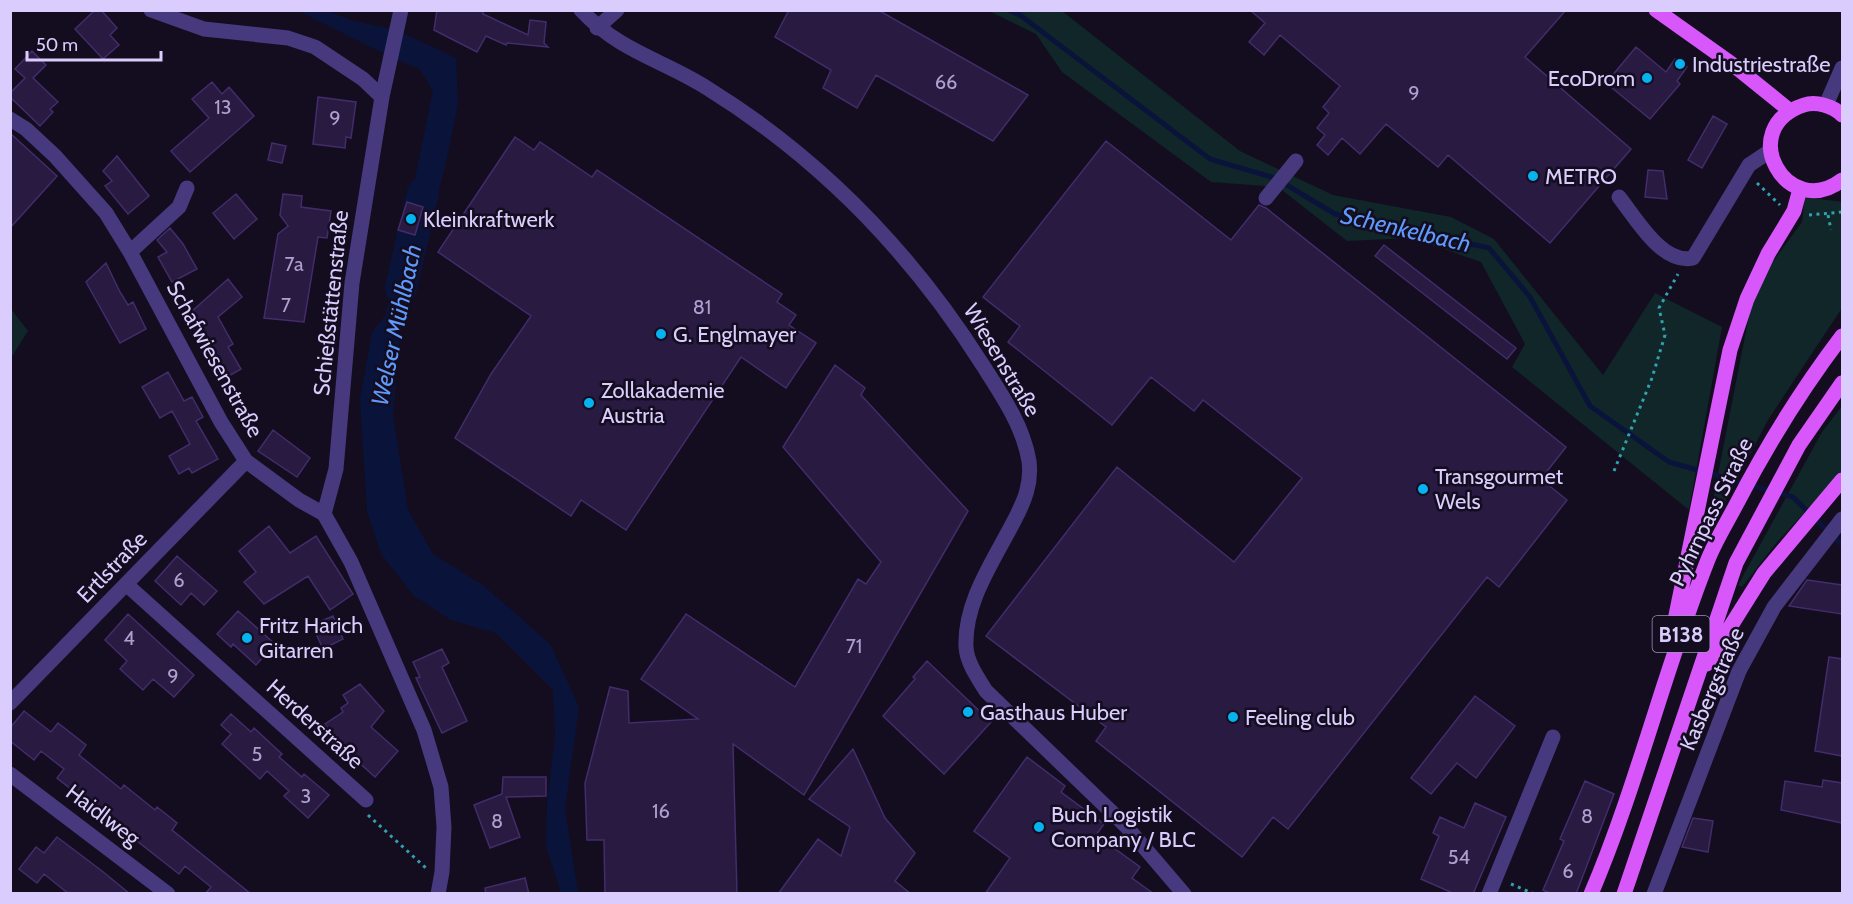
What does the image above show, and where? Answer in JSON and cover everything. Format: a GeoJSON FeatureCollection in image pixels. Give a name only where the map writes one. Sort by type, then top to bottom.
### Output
{"type":"FeatureCollection","features":[{"type":"Feature","properties":{"kind":"main road"},"geometry":{"type":"LineString","coordinates":[[1656,10],[1732,64],[1789,110]]}},
{"type":"Feature","properties":{"kind":"main road"},"geometry":{"type":"LineString","coordinates":[[1842,115],[1826,105],[1807,104],[1789,110],[1778,121],[1771,135],[1770,151],[1775,167],[1786,180],[1800,189],[1815,191],[1829,188],[1842,181]]}},
{"type":"Feature","properties":{"kind":"main road"},"geometry":{"type":"LineString","coordinates":[[1662,685],[1730,350],[1747,299],[1768,254],[1794,211],[1800,189]]}},
{"type":"Feature","properties":{"kind":"main road","name":"Pyhrnpass Straße"},"geometry":{"type":"LineString","coordinates":[[1591,894],[1612,844],[1662,685],[1708,560],[1770,439],[1802,390],[1842,336]]}},
{"type":"Feature","properties":{"kind":"main road","name":"Pyhrnpass Straße"},"geometry":{"type":"LineString","coordinates":[[1624,894],[1639,856],[1693,687],[1736,563],[1799,445],[1842,383]]}},
{"type":"Feature","properties":{"kind":"main road"},"geometry":{"type":"LineString","coordinates":[[1693,687],[1764,573],[1842,480]]}},
{"type":"Feature","properties":{"kind":"street"},"geometry":{"type":"LineString","coordinates":[[151,10],[204,29],[288,38],[315,47],[363,79],[382,97]]}},
{"type":"Feature","properties":{"kind":"street","name":"Schießstättenstraße"},"geometry":{"type":"LineString","coordinates":[[324,514],[336,469],[352,283],[382,97],[401,10]]}},
{"type":"Feature","properties":{"kind":"street"},"geometry":{"type":"LineString","coordinates":[[580,10],[597,28],[617,10]]}},
{"type":"Feature","properties":{"kind":"street","name":"Wiesenstraße"},"geometry":{"type":"LineString","coordinates":[[597,28],[630,51],[705,87],[786,144],[866,214],[951,315],[1007,403],[1021,433],[1029,461],[1029,487],[1021,508],[970,608],[966,648],[973,670],[986,691],[1125,825],[1184,894]]}},
{"type":"Feature","properties":{"kind":"street"},"geometry":{"type":"LineString","coordinates":[[1826,105],[1842,68]]}},
{"type":"Feature","properties":{"kind":"street","name":"Schafwiesenstraße"},"geometry":{"type":"LineString","coordinates":[[10,119],[26,129],[82,185],[106,213],[130,252],[221,422],[246,461],[299,500],[324,514]]}},
{"type":"Feature","properties":{"kind":"street"},"geometry":{"type":"LineString","coordinates":[[1619,197],[1661,247],[1675,258],[1686,260],[1694,258],[1749,165],[1770,151]]}},
{"type":"Feature","properties":{"kind":"street"},"geometry":{"type":"LineString","coordinates":[[1266,198],[1296,161]]}},
{"type":"Feature","properties":{"kind":"street"},"geometry":{"type":"LineString","coordinates":[[130,252],[179,207],[187,188]]}},
{"type":"Feature","properties":{"kind":"street","name":"Ertlstraße"},"geometry":{"type":"LineString","coordinates":[[10,703],[246,461]]}},
{"type":"Feature","properties":{"kind":"street"},"geometry":{"type":"LineString","coordinates":[[324,514],[365,593],[424,730],[441,787],[444,828],[442,872],[438,894]]}},
{"type":"Feature","properties":{"kind":"street","name":"Kasbergstraße"},"geometry":{"type":"LineString","coordinates":[[1654,894],[1739,671],[1774,607],[1842,519]]}},
{"type":"Feature","properties":{"kind":"street","name":"Herderstraße"},"geometry":{"type":"LineString","coordinates":[[127,585],[366,800]]}},
{"type":"Feature","properties":{"kind":"street"},"geometry":{"type":"LineString","coordinates":[[1489,894],[1553,737]]}},
{"type":"Feature","properties":{"kind":"street","name":"Haidlweg"},"geometry":{"type":"LineString","coordinates":[[10,774],[168,894]]}},
{"type":"Feature","properties":{"kind":"path"},"geometry":{"type":"LineString","coordinates":[[1828,215],[1831,230]]}},
{"type":"Feature","properties":{"kind":"path"},"geometry":{"type":"LineString","coordinates":[[1614,471],[1637,416],[1665,335],[1659,308],[1686,260]]}},
{"type":"Feature","properties":{"kind":"path"},"geometry":{"type":"LineString","coordinates":[[366,800],[364,811],[430,872],[442,872]]}},
{"type":"Feature","properties":{"kind":"path"},"geometry":{"type":"LineString","coordinates":[[1496,878],[1534,894]]}},
{"type":"Feature","properties":{"kind":"green space"},"geometry":{"type":"Polygon","coordinates":[[[989,11],[1062,11],[1240,151],[1333,195],[1451,217],[1494,239],[1603,375],[1655,293],[1722,327],[1689,510],[1512,367],[1525,344],[1481,262],[1412,238],[1347,241],[1278,187],[1211,182],[1062,72],[1036,34],[989,11]]]}},
{"type":"Feature","properties":{"kind":"green space"},"geometry":{"type":"Polygon","coordinates":[[[1805,197],[1842,202],[1842,308],[1768,420],[1705,540],[1750,311],[1769,267],[1802,222],[1805,197]]]}},
{"type":"Feature","properties":{"kind":"green space"},"geometry":{"type":"Polygon","coordinates":[[[11,309],[28,331],[11,358],[11,309]]]}},
{"type":"Feature","properties":{"kind":"green space"},"geometry":{"type":"Polygon","coordinates":[[[1842,406],[1842,473],[1777,542],[1742,587],[1738,585],[1822,432],[1842,406]]]}},
{"type":"Feature","properties":{"kind":"water"},"geometry":{"type":"Polygon","coordinates":[[[299,11],[328,11],[354,21],[396,30],[456,58],[458,103],[445,167],[400,335],[393,416],[408,510],[433,554],[484,586],[550,644],[579,707],[565,809],[578,893],[561,893],[546,846],[547,803],[555,736],[553,690],[496,633],[451,620],[413,595],[381,554],[367,511],[360,398],[372,332],[385,316],[403,245],[410,246],[420,206],[414,198],[416,173],[433,91],[420,69],[299,11]]]}},
{"type":"Feature","properties":{"kind":"building"},"geometry":{"type":"Polygon","coordinates":[[[95,10],[101,10],[117,28],[110,35],[119,45],[103,59],[75,29],[95,10]]]}},
{"type":"Feature","properties":{"kind":"building"},"geometry":{"type":"Polygon","coordinates":[[[437,10],[483,10],[483,14],[528,35],[530,20],[546,22],[544,43],[548,47],[507,43],[506,45],[486,36],[477,52],[434,30],[437,10]]]}},
{"type":"Feature","properties":{"kind":"building"},"geometry":{"type":"Polygon","coordinates":[[[789,10],[878,10],[1028,95],[993,141],[876,75],[857,108],[823,88],[831,70],[775,37],[789,10]]]}},
{"type":"Feature","properties":{"kind":"building"},"geometry":{"type":"Polygon","coordinates":[[[1250,10],[1566,10],[1525,57],[1631,149],[1550,243],[1448,155],[1438,167],[1386,124],[1360,154],[1342,138],[1328,155],[1317,145],[1325,135],[1317,128],[1329,113],[1323,107],[1340,86],[1280,35],[1264,55],[1249,42],[1265,23],[1250,10]]]}},
{"type":"Feature","properties":{"kind":"building","name":"EcoDrom"},"geometry":{"type":"Polygon","coordinates":[[[1636,47],[1666,72],[1675,59],[1687,67],[1677,81],[1680,84],[1650,119],[1606,83],[1636,47]]]}},
{"type":"Feature","properties":{"kind":"building"},"geometry":{"type":"Polygon","coordinates":[[[32,51],[46,65],[33,78],[58,102],[50,109],[53,112],[40,126],[10,97],[10,93],[25,78],[15,69],[32,51]]]}},
{"type":"Feature","properties":{"kind":"building"},"geometry":{"type":"Polygon","coordinates":[[[212,82],[222,94],[229,87],[254,116],[190,172],[171,151],[209,118],[192,99],[212,82]]]}},
{"type":"Feature","properties":{"kind":"building"},"geometry":{"type":"Polygon","coordinates":[[[318,97],[356,102],[351,138],[346,137],[345,148],[313,144],[318,97]]]}},
{"type":"Feature","properties":{"kind":"building"},"geometry":{"type":"Polygon","coordinates":[[[1713,116],[1727,124],[1702,168],[1688,160],[1713,116]]]}},
{"type":"Feature","properties":{"kind":"building"},"geometry":{"type":"Polygon","coordinates":[[[10,133],[57,176],[10,228],[10,133]]]}},
{"type":"Feature","properties":{"kind":"building","name":"G. Englmayer"},"geometry":{"type":"Polygon","coordinates":[[[515,137],[534,150],[540,142],[592,177],[597,170],[782,294],[777,302],[796,315],[789,325],[816,343],[786,388],[741,357],[626,530],[581,500],[571,516],[455,438],[491,374],[531,316],[438,252],[515,137]]]}},
{"type":"Feature","properties":{"kind":"building","name":"Transgourmet Wels"},"geometry":{"type":"Polygon","coordinates":[[[1106,141],[1231,240],[1259,205],[1266,208],[1566,447],[1541,479],[1567,500],[1499,587],[1487,577],[1288,829],[1273,817],[1242,857],[1096,741],[1106,727],[986,636],[1117,467],[1234,562],[1302,478],[1203,400],[1194,411],[1151,377],[1112,425],[1008,342],[1020,326],[983,297],[1106,141]]]}},
{"type":"Feature","properties":{"kind":"building"},"geometry":{"type":"Polygon","coordinates":[[[272,143],[286,146],[282,163],[268,160],[272,143]]]}},
{"type":"Feature","properties":{"kind":"building"},"geometry":{"type":"Polygon","coordinates":[[[117,156],[149,196],[128,214],[105,186],[112,181],[103,171],[117,156]]]}},
{"type":"Feature","properties":{"kind":"building"},"geometry":{"type":"Polygon","coordinates":[[[1648,170],[1663,171],[1667,199],[1645,197],[1648,170]]]}},
{"type":"Feature","properties":{"kind":"building"},"geometry":{"type":"Polygon","coordinates":[[[236,194],[257,219],[234,239],[213,213],[236,194]]]}},
{"type":"Feature","properties":{"kind":"building"},"geometry":{"type":"Polygon","coordinates":[[[283,194],[302,196],[301,207],[331,211],[327,238],[318,237],[304,322],[264,318],[278,234],[288,226],[280,215],[283,194]]]}},
{"type":"Feature","properties":{"kind":"building","name":"Kleinkraftwerk"},"geometry":{"type":"Polygon","coordinates":[[[407,202],[423,207],[415,235],[398,230],[407,202]]]}},
{"type":"Feature","properties":{"kind":"building"},"geometry":{"type":"Polygon","coordinates":[[[170,228],[183,244],[197,269],[172,282],[158,257],[167,252],[157,240],[170,228]]]}},
{"type":"Feature","properties":{"kind":"building"},"geometry":{"type":"Polygon","coordinates":[[[1384,245],[1516,348],[1507,359],[1375,256],[1384,245]]]}},
{"type":"Feature","properties":{"kind":"building"},"geometry":{"type":"Polygon","coordinates":[[[106,263],[120,292],[128,305],[133,302],[146,329],[120,343],[86,282],[106,263]]]}},
{"type":"Feature","properties":{"kind":"building"},"geometry":{"type":"Polygon","coordinates":[[[228,279],[242,297],[218,317],[233,344],[228,347],[241,369],[222,380],[194,328],[197,327],[190,313],[228,279]]]}},
{"type":"Feature","properties":{"kind":"building","name":"G. Englmayer"},"geometry":{"type":"Polygon","coordinates":[[[835,365],[865,388],[861,395],[968,511],[804,795],[733,744],[737,894],[605,894],[604,840],[587,840],[585,783],[610,687],[628,691],[629,723],[698,719],[641,679],[686,614],[795,687],[858,579],[866,584],[881,562],[783,447],[835,365]]]}},
{"type":"Feature","properties":{"kind":"building"},"geometry":{"type":"Polygon","coordinates":[[[168,372],[184,401],[192,397],[203,417],[196,421],[218,459],[192,473],[189,468],[179,474],[169,456],[190,444],[172,411],[160,418],[142,387],[168,372]]]}},
{"type":"Feature","properties":{"kind":"building"},"geometry":{"type":"Polygon","coordinates":[[[273,430],[310,458],[297,477],[258,451],[273,430]]]}},
{"type":"Feature","properties":{"kind":"building"},"geometry":{"type":"Polygon","coordinates":[[[269,526],[290,553],[316,536],[353,594],[330,610],[308,576],[264,604],[244,582],[256,572],[239,551],[269,526]]]}},
{"type":"Feature","properties":{"kind":"building"},"geometry":{"type":"Polygon","coordinates":[[[177,556],[217,591],[204,605],[191,593],[181,605],[155,581],[177,556]]]}},
{"type":"Feature","properties":{"kind":"building"},"geometry":{"type":"Polygon","coordinates":[[[1807,580],[1842,585],[1842,614],[1789,606],[1807,580]]]}},
{"type":"Feature","properties":{"kind":"building","name":"Fritz Harich Gitarren"},"geometry":{"type":"Polygon","coordinates":[[[238,611],[275,644],[256,665],[233,644],[231,647],[217,634],[238,611]]]}},
{"type":"Feature","properties":{"kind":"building"},"geometry":{"type":"Polygon","coordinates":[[[128,614],[194,675],[174,697],[153,679],[143,690],[120,669],[127,661],[105,640],[128,614]]]}},
{"type":"Feature","properties":{"kind":"building"},"geometry":{"type":"Polygon","coordinates":[[[333,616],[343,639],[323,649],[312,625],[333,616]]]}},
{"type":"Feature","properties":{"kind":"building"},"geometry":{"type":"Polygon","coordinates":[[[442,649],[449,663],[442,667],[467,721],[442,733],[416,678],[420,677],[413,662],[442,649]]]}},
{"type":"Feature","properties":{"kind":"building"},"geometry":{"type":"Polygon","coordinates":[[[1829,657],[1842,659],[1842,756],[1815,751],[1829,657]]]}},
{"type":"Feature","properties":{"kind":"building"},"geometry":{"type":"Polygon","coordinates":[[[927,661],[991,722],[944,774],[883,716],[915,679],[913,677],[927,661]]]}},
{"type":"Feature","properties":{"kind":"building"},"geometry":{"type":"Polygon","coordinates":[[[360,684],[384,711],[371,727],[398,751],[375,777],[345,750],[343,753],[328,739],[333,735],[325,724],[343,712],[341,708],[348,703],[343,695],[360,684]]]}},
{"type":"Feature","properties":{"kind":"building"},"geometry":{"type":"Polygon","coordinates":[[[1475,696],[1515,726],[1476,778],[1457,763],[1431,794],[1411,778],[1475,696]]]}},
{"type":"Feature","properties":{"kind":"building"},"geometry":{"type":"Polygon","coordinates":[[[24,711],[51,732],[58,723],[86,745],[79,755],[121,789],[124,785],[155,810],[157,807],[177,823],[172,830],[251,894],[205,894],[211,887],[185,866],[179,874],[57,778],[64,769],[41,751],[34,760],[10,741],[10,728],[24,711]]]}},
{"type":"Feature","properties":{"kind":"building"},"geometry":{"type":"Polygon","coordinates":[[[231,714],[251,732],[254,728],[282,754],[279,757],[302,777],[304,774],[329,795],[308,818],[284,796],[289,791],[267,771],[260,779],[222,744],[231,734],[221,725],[231,714]]]}},
{"type":"Feature","properties":{"kind":"building"},"geometry":{"type":"Polygon","coordinates":[[[853,749],[885,818],[915,853],[895,881],[911,894],[778,894],[818,839],[841,856],[850,827],[809,799],[853,749]]]}},
{"type":"Feature","properties":{"kind":"building","name":"Buch Logistik Company / BLC"},"geometry":{"type":"Polygon","coordinates":[[[1027,757],[1065,786],[1061,792],[1104,824],[1096,835],[1140,867],[1132,878],[1154,894],[985,894],[1010,858],[974,831],[1027,757]]]}},
{"type":"Feature","properties":{"kind":"building"},"geometry":{"type":"Polygon","coordinates":[[[503,777],[546,777],[546,796],[506,797],[520,837],[490,848],[474,805],[502,794],[503,777]]]}},
{"type":"Feature","properties":{"kind":"building"},"geometry":{"type":"Polygon","coordinates":[[[1823,780],[1842,783],[1842,823],[1781,810],[1785,781],[1822,787],[1823,780]]]}},
{"type":"Feature","properties":{"kind":"building"},"geometry":{"type":"Polygon","coordinates":[[[1585,781],[1614,794],[1576,894],[1552,894],[1543,890],[1564,841],[1560,839],[1585,781]]]}},
{"type":"Feature","properties":{"kind":"building"},"geometry":{"type":"Polygon","coordinates":[[[1475,803],[1506,817],[1473,894],[1455,894],[1421,879],[1439,836],[1433,833],[1440,817],[1464,828],[1475,803]]]}},
{"type":"Feature","properties":{"kind":"building"},"geometry":{"type":"Polygon","coordinates":[[[1693,818],[1713,821],[1708,852],[1682,847],[1693,818]]]}},
{"type":"Feature","properties":{"kind":"building"},"geometry":{"type":"Polygon","coordinates":[[[57,837],[130,894],[69,894],[44,874],[37,883],[19,869],[36,847],[44,853],[57,837]]]}},
{"type":"Feature","properties":{"kind":"building"},"geometry":{"type":"Polygon","coordinates":[[[525,878],[529,894],[486,894],[485,888],[525,878]]]}},
{"type":"Feature","properties":{"kind":"waterway","name":"Schenkelbach"},"geometry":{"type":"LineString","coordinates":[[1008,10],[1020,15],[1210,159],[1275,178],[1335,214],[1489,248],[1530,297],[1590,406],[1669,462],[1793,497],[1842,545]]}},
{"type":"Feature","properties":{"kind":"waterway","name":"Welser Mühlbach"},"geometry":{"type":"LineString","coordinates":[[401,288],[423,193]]}},
{"type":"Feature","properties":{"kind":"place","name":"Industriestraße"},"geometry":{"type":"Point","coordinates":[1680,64]}},
{"type":"Feature","properties":{"kind":"place","name":"EcoDrom"},"geometry":{"type":"Point","coordinates":[1647,78]}},
{"type":"Feature","properties":{"kind":"place","name":"METRO"},"geometry":{"type":"Point","coordinates":[1533,176]}},
{"type":"Feature","properties":{"kind":"place","name":"Kleinkraftwerk"},"geometry":{"type":"Point","coordinates":[411,219]}},
{"type":"Feature","properties":{"kind":"place","name":"G. Englmayer"},"geometry":{"type":"Point","coordinates":[661,334]}},
{"type":"Feature","properties":{"kind":"place","name":"Zollakademie Austria"},"geometry":{"type":"Point","coordinates":[589,403]}},
{"type":"Feature","properties":{"kind":"place","name":"Transgourmet Wels"},"geometry":{"type":"Point","coordinates":[1423,489]}},
{"type":"Feature","properties":{"kind":"place","name":"Fritz Harich Gitarren"},"geometry":{"type":"Point","coordinates":[247,638]}},
{"type":"Feature","properties":{"kind":"place","name":"Gasthaus Huber"},"geometry":{"type":"Point","coordinates":[968,712]}},
{"type":"Feature","properties":{"kind":"place","name":"Feeling club"},"geometry":{"type":"Point","coordinates":[1233,717]}},
{"type":"Feature","properties":{"kind":"place","name":"Buch Logistik Company / BLC"},"geometry":{"type":"Point","coordinates":[1039,827]}}]}
